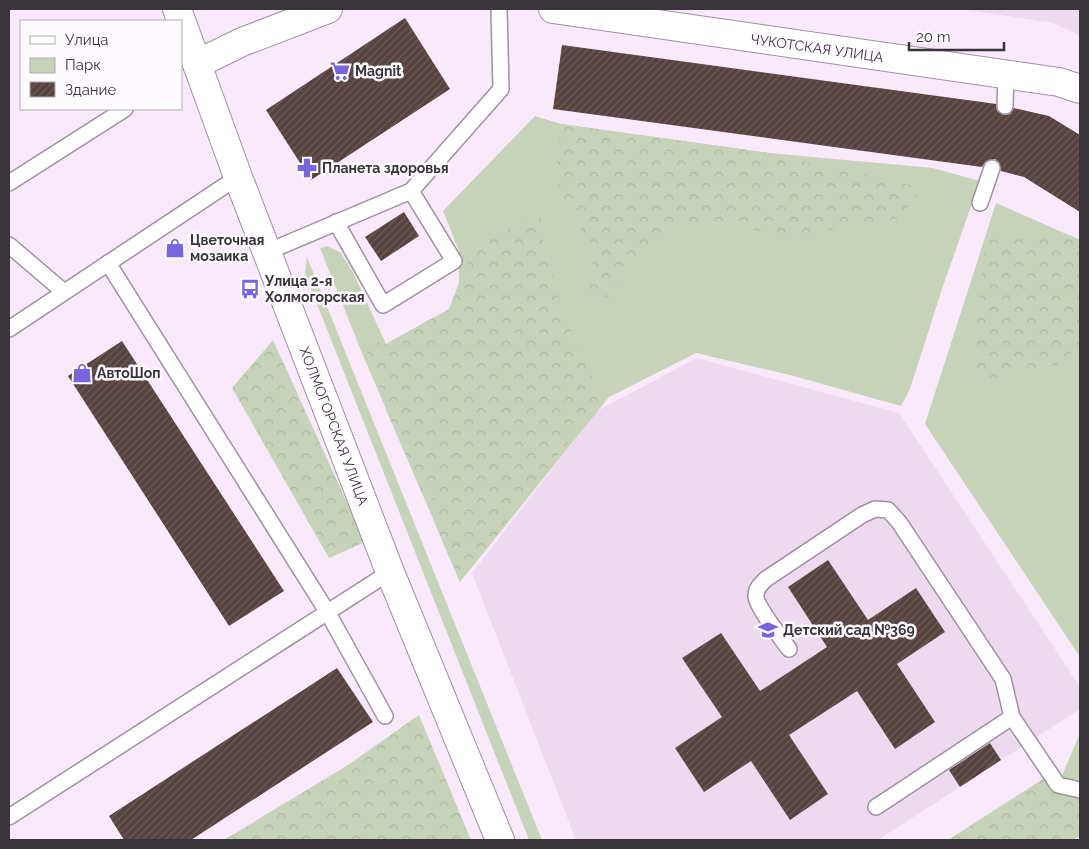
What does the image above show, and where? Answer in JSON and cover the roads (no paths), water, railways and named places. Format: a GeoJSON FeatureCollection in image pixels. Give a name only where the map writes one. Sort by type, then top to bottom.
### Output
{"type":"FeatureCollection","features":[{"type":"Feature","properties":{"kind":"main road"},"geometry":{"type":"LineString","coordinates":[[189,69],[242,42],[328,9]]}},
{"type":"Feature","properties":{"kind":"main road","name":"ЧУКОТСКАЯ УЛИЦА"},"geometry":{"type":"LineString","coordinates":[[554,9],[1059,82],[1080,88]]}},
{"type":"Feature","properties":{"kind":"main road","name":"ХОЛМОГОРСКАЯ УЛИЦА"},"geometry":{"type":"LineString","coordinates":[[182,34],[189,69],[238,177],[390,572],[500,840]]}},
{"type":"Feature","properties":{"kind":"lane"},"geometry":{"type":"LineString","coordinates":[[267,252],[411,191],[500,89],[499,9]]}},
{"type":"Feature","properties":{"kind":"lane"},"geometry":{"type":"LineString","coordinates":[[1005,106],[1006,75]]}},
{"type":"Feature","properties":{"kind":"lane"},"geometry":{"type":"LineString","coordinates":[[9,183],[123,110]]}},
{"type":"Feature","properties":{"kind":"lane"},"geometry":{"type":"LineString","coordinates":[[980,203],[992,168]]}},
{"type":"Feature","properties":{"kind":"lane"},"geometry":{"type":"LineString","coordinates":[[9,329],[238,177]]}},
{"type":"Feature","properties":{"kind":"lane"},"geometry":{"type":"LineString","coordinates":[[336,222],[384,305],[454,261],[411,191]]}},
{"type":"Feature","properties":{"kind":"lane"},"geometry":{"type":"LineString","coordinates":[[9,245],[64,292]]}},
{"type":"Feature","properties":{"kind":"lane"},"geometry":{"type":"LineString","coordinates":[[108,263],[328,613],[385,716]]}},
{"type":"Feature","properties":{"kind":"lane"},"geometry":{"type":"LineString","coordinates":[[789,649],[761,607],[756,596],[758,586],[862,515],[875,509],[888,510],[899,522],[1003,679],[1012,716],[1058,786],[1080,790]]}},
{"type":"Feature","properties":{"kind":"lane"},"geometry":{"type":"LineString","coordinates":[[9,817],[390,572]]}},
{"type":"Feature","properties":{"kind":"lane"},"geometry":{"type":"LineString","coordinates":[[876,807],[1012,716]]}},
{"type":"Feature","properties":{"kind":"place","name":"Magnit"},"geometry":{"type":"Point","coordinates":[340,71]}},
{"type":"Feature","properties":{"kind":"place","name":"Планета здоровья"},"geometry":{"type":"Point","coordinates":[307,168]}},
{"type":"Feature","properties":{"kind":"place","name":"Цветочная мозаика"},"geometry":{"type":"Point","coordinates":[175,248]}},
{"type":"Feature","properties":{"kind":"place","name":"Улица 2-я Холмогорская"},"geometry":{"type":"Point","coordinates":[250,289]}},
{"type":"Feature","properties":{"kind":"place","name":"АвтоШоп"},"geometry":{"type":"Point","coordinates":[82,373]}},
{"type":"Feature","properties":{"kind":"place","name":"Детский сад №369"},"geometry":{"type":"Point","coordinates":[768,630]}}]}
